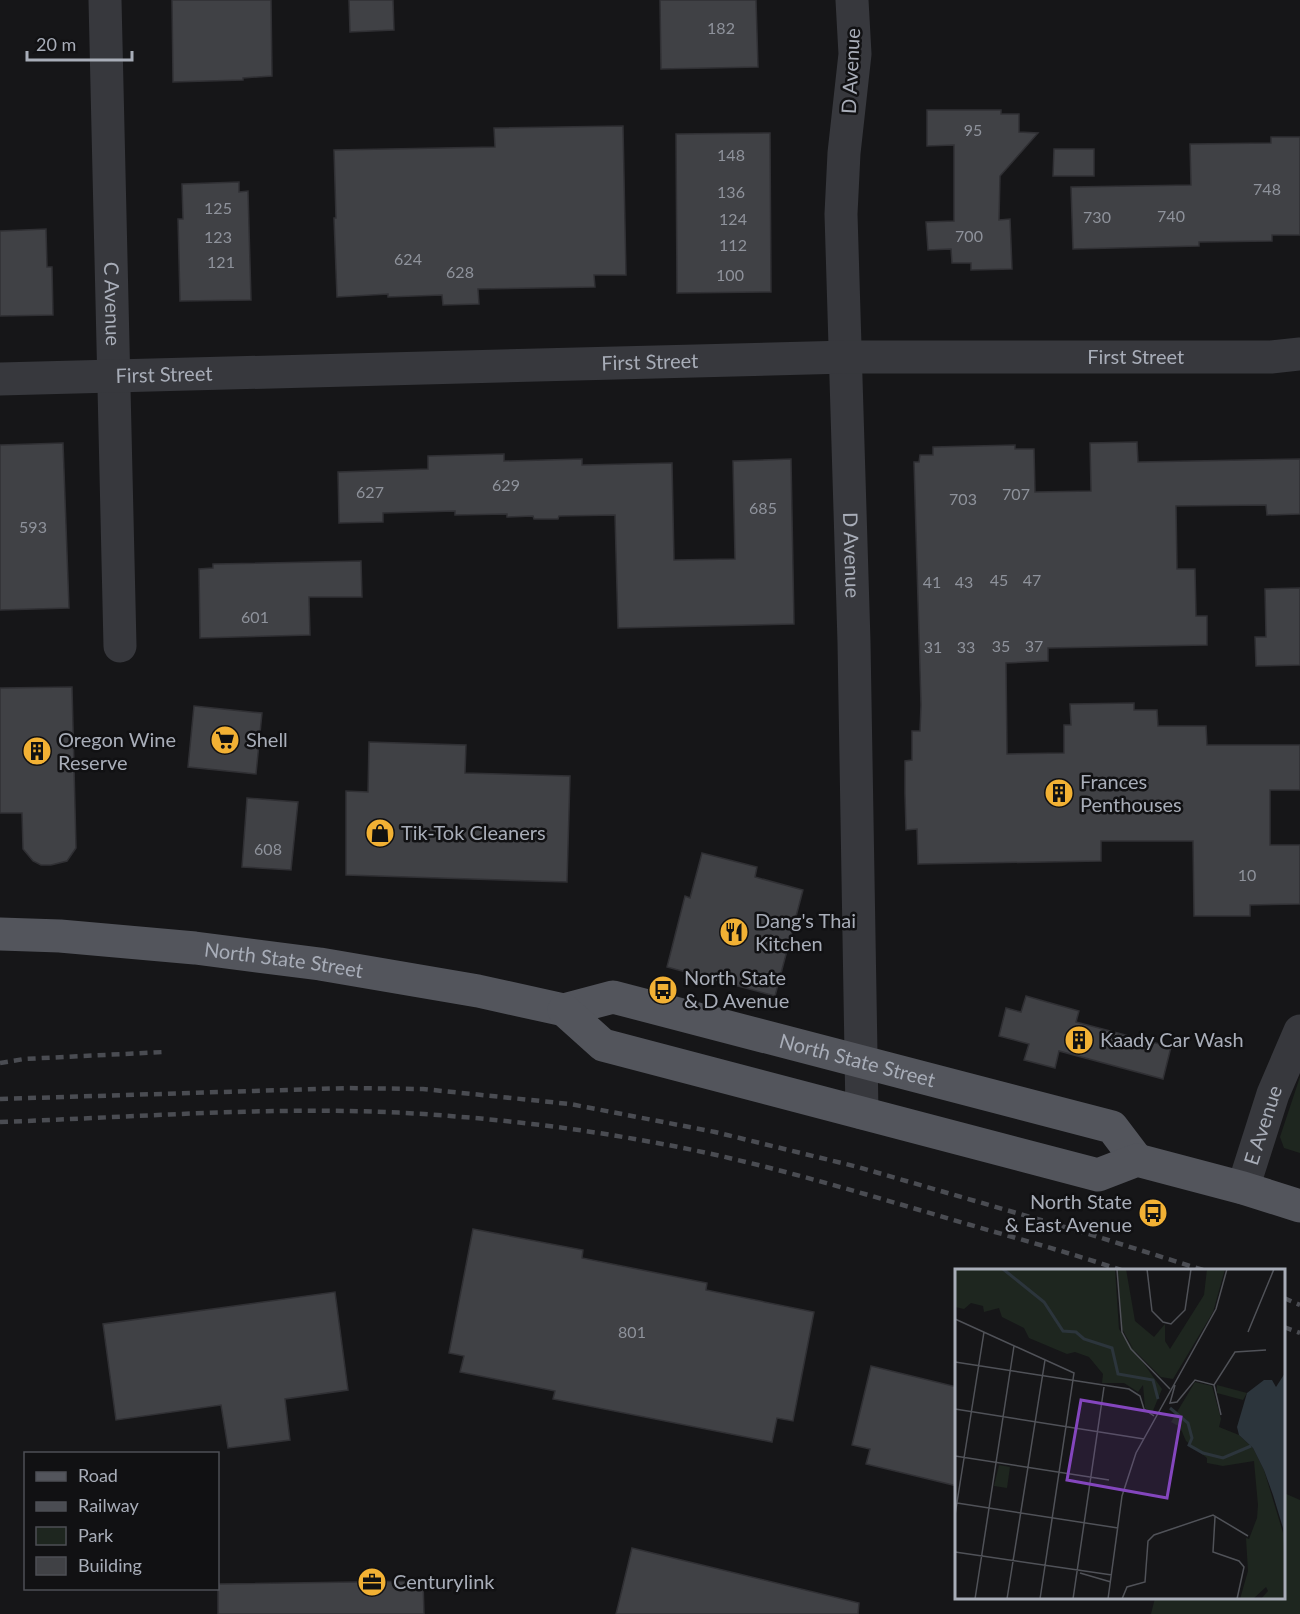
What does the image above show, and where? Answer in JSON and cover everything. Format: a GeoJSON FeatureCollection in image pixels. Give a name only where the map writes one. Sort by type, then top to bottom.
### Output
{"type":"FeatureCollection","features":[{"type":"Feature","properties":{"kind":"main road","name":"North State Street"},"geometry":{"type":"LineString","coordinates":[[0,934],[60,936],[195,948],[320,964],[478,991],[564,1010],[613,997],[1112,1127],[1137,1160],[1098,1174],[862,1113],[603,1045],[564,1010]]}},
{"type":"Feature","properties":{"kind":"main road"},"geometry":{"type":"LineString","coordinates":[[1137,1160],[1243,1188],[1300,1206]]}},
{"type":"Feature","properties":{"kind":"street","name":"C Avenue"},"geometry":{"type":"LineString","coordinates":[[105,0],[120,646]]}},
{"type":"Feature","properties":{"kind":"street","name":"D Avenue"},"geometry":{"type":"LineString","coordinates":[[852,0],[855,54],[844,153],[841,214],[847,357],[862,1113]]}},
{"type":"Feature","properties":{"kind":"street","name":"First Street"},"geometry":{"type":"LineString","coordinates":[[0,379],[847,357],[1271,357],[1300,354]]}},
{"type":"Feature","properties":{"kind":"street","name":"E Avenue"},"geometry":{"type":"LineString","coordinates":[[1243,1188],[1273,1094],[1300,1031]]}},
{"type":"Feature","properties":{"kind":"green space"},"geometry":{"type":"Polygon","coordinates":[[[1300,1077],[1300,1153],[1284,1148],[1280,1137],[1300,1077]]]}},
{"type":"Feature","properties":{"kind":"green space"},"geometry":{"type":"Polygon","coordinates":[[[1285,1493],[1300,1500],[1300,1614],[1151,1614],[1155,1599],[1285,1599],[1285,1493]]]}},
{"type":"Feature","properties":{"kind":"building"},"geometry":{"type":"Polygon","coordinates":[[[172,0],[271,0],[272,76],[243,78],[243,80],[173,82],[172,0]]]}},
{"type":"Feature","properties":{"kind":"building"},"geometry":{"type":"Polygon","coordinates":[[[349,0],[393,0],[394,30],[350,32],[349,0]]]}},
{"type":"Feature","properties":{"kind":"building"},"geometry":{"type":"Polygon","coordinates":[[[660,0],[756,0],[758,67],[661,69],[660,0]]]}},
{"type":"Feature","properties":{"kind":"building"},"geometry":{"type":"Polygon","coordinates":[[[927,110],[1001,110],[1001,114],[1019,114],[1019,132],[1038,133],[1000,176],[999,220],[1010,219],[1012,269],[971,270],[971,263],[952,263],[951,249],[928,250],[926,222],[954,221],[954,145],[927,146],[927,110]]]}},
{"type":"Feature","properties":{"kind":"building"},"geometry":{"type":"Polygon","coordinates":[[[623,126],[626,275],[594,275],[595,287],[478,289],[479,304],[443,305],[442,295],[388,297],[388,294],[337,297],[334,150],[495,147],[494,128],[623,126]]]}},
{"type":"Feature","properties":{"kind":"building"},"geometry":{"type":"Polygon","coordinates":[[[770,133],[771,292],[677,293],[676,134],[770,133]]]}},
{"type":"Feature","properties":{"kind":"building"},"geometry":{"type":"Polygon","coordinates":[[[1271,137],[1300,137],[1300,235],[1272,235],[1272,241],[1199,242],[1199,246],[1073,249],[1071,187],[1191,185],[1190,144],[1271,143],[1271,137]]]}},
{"type":"Feature","properties":{"kind":"building"},"geometry":{"type":"Polygon","coordinates":[[[1054,149],[1094,149],[1094,176],[1053,176],[1054,149]]]}},
{"type":"Feature","properties":{"kind":"building"},"geometry":{"type":"Polygon","coordinates":[[[239,182],[239,192],[248,191],[251,300],[180,301],[178,219],[183,219],[182,184],[239,182]]]}},
{"type":"Feature","properties":{"kind":"building"},"geometry":{"type":"Polygon","coordinates":[[[46,229],[47,267],[52,267],[53,315],[0,316],[0,231],[46,229]]]}},
{"type":"Feature","properties":{"kind":"building"},"geometry":{"type":"Polygon","coordinates":[[[1137,442],[1138,462],[1300,459],[1300,514],[1267,515],[1266,505],[1176,506],[1177,569],[1195,569],[1196,616],[1207,616],[1207,645],[1048,648],[1048,661],[1006,663],[1007,754],[1064,753],[1064,725],[1071,725],[1070,704],[1134,703],[1134,710],[1157,710],[1158,726],[1206,726],[1207,745],[1300,745],[1300,790],[1270,790],[1270,845],[1300,845],[1300,904],[1250,905],[1250,916],[1194,916],[1193,841],[1101,841],[1101,861],[918,864],[917,829],[906,830],[905,761],[912,760],[912,731],[920,731],[921,705],[914,462],[919,462],[920,455],[933,455],[933,447],[1015,445],[1015,449],[1034,449],[1035,492],[1091,491],[1090,443],[1137,442]]]}},
{"type":"Feature","properties":{"kind":"building"},"geometry":{"type":"Polygon","coordinates":[[[63,443],[69,608],[0,610],[0,445],[63,443]]]}},
{"type":"Feature","properties":{"kind":"building"},"geometry":{"type":"Polygon","coordinates":[[[504,454],[504,461],[582,459],[582,465],[672,463],[674,560],[735,559],[733,461],[791,459],[794,624],[618,628],[615,515],[534,519],[533,516],[507,517],[507,514],[455,515],[455,511],[383,513],[383,522],[339,523],[338,472],[428,469],[428,456],[504,454]]]}},
{"type":"Feature","properties":{"kind":"building"},"geometry":{"type":"Polygon","coordinates":[[[361,561],[362,597],[309,597],[310,635],[200,638],[199,569],[213,568],[213,564],[361,561]]]}},
{"type":"Feature","properties":{"kind":"building"},"geometry":{"type":"Polygon","coordinates":[[[1300,588],[1300,665],[1256,666],[1255,637],[1266,637],[1265,589],[1300,588]]]}},
{"type":"Feature","properties":{"kind":"building","name":"Oregon Wine Reserve"},"geometry":{"type":"Polygon","coordinates":[[[72,687],[76,848],[67,861],[41,865],[33,861],[23,849],[22,813],[0,813],[0,688],[72,687]]]}},
{"type":"Feature","properties":{"kind":"building","name":"Shell"},"geometry":{"type":"Polygon","coordinates":[[[194,706],[262,713],[256,774],[188,767],[194,706]]]}},
{"type":"Feature","properties":{"kind":"building"},"geometry":{"type":"Polygon","coordinates":[[[369,742],[466,745],[465,773],[570,776],[567,882],[346,875],[346,791],[368,792],[369,742]]]}},
{"type":"Feature","properties":{"kind":"building"},"geometry":{"type":"Polygon","coordinates":[[[247,798],[298,802],[291,870],[242,867],[247,798]]]}},
{"type":"Feature","properties":{"kind":"building","name":"Dang's Thai Kitchen"},"geometry":{"type":"Polygon","coordinates":[[[702,853],[757,867],[755,877],[803,890],[775,996],[667,967],[685,896],[690,898],[702,853]]]}},
{"type":"Feature","properties":{"kind":"building","name":"Kaady Car Wash"},"geometry":{"type":"Polygon","coordinates":[[[1026,996],[1079,1011],[1076,1022],[1171,1047],[1163,1079],[1059,1051],[1055,1068],[1024,1060],[1029,1044],[999,1036],[1006,1008],[1021,1012],[1026,996]]]}},
{"type":"Feature","properties":{"kind":"building"},"geometry":{"type":"Polygon","coordinates":[[[473,1229],[583,1250],[582,1258],[707,1283],[706,1290],[814,1312],[793,1421],[777,1418],[772,1442],[553,1399],[555,1391],[460,1372],[464,1356],[449,1353],[473,1229]]]}},
{"type":"Feature","properties":{"kind":"building"},"geometry":{"type":"Polygon","coordinates":[[[335,1292],[348,1390],[285,1399],[290,1440],[228,1448],[221,1405],[116,1420],[103,1324],[335,1292]]]}},
{"type":"Feature","properties":{"kind":"building"},"geometry":{"type":"Polygon","coordinates":[[[871,1366],[955,1387],[955,1486],[866,1464],[870,1449],[852,1445],[871,1366]]]}},
{"type":"Feature","properties":{"kind":"building"},"geometry":{"type":"Polygon","coordinates":[[[632,1548],[859,1603],[858,1614],[616,1614],[632,1548]]]}},
{"type":"Feature","properties":{"kind":"building"},"geometry":{"type":"Polygon","coordinates":[[[423,1581],[424,1614],[218,1614],[219,1584],[423,1581]]]}},
{"type":"Feature","properties":{"kind":"railway"},"geometry":{"type":"LineString","coordinates":[[0,1063],[24,1059],[164,1052]]}},
{"type":"Feature","properties":{"kind":"railway"},"geometry":{"type":"LineString","coordinates":[[0,1099],[348,1088],[423,1089],[570,1104],[715,1132],[858,1167],[1089,1234],[1200,1269]]}},
{"type":"Feature","properties":{"kind":"railway"},"geometry":{"type":"LineString","coordinates":[[0,1122],[265,1111],[318,1111],[424,1114],[559,1127],[678,1147],[754,1164],[866,1194],[1118,1269]]}},
{"type":"Feature","properties":{"kind":"railway"},"geometry":{"type":"LineString","coordinates":[[1285,1298],[1300,1305]]}},
{"type":"Feature","properties":{"kind":"railway"},"geometry":{"type":"LineString","coordinates":[[1285,1327],[1300,1333]]}},
{"type":"Feature","properties":{"kind":"place","name":"Shell"},"geometry":{"type":"Point","coordinates":[225,740]}},
{"type":"Feature","properties":{"kind":"place","name":"Oregon Wine Reserve"},"geometry":{"type":"Point","coordinates":[37,751]}},
{"type":"Feature","properties":{"kind":"place","name":"Frances Penthouses"},"geometry":{"type":"Point","coordinates":[1059,793]}},
{"type":"Feature","properties":{"kind":"place","name":"Tik-Tok Cleaners"},"geometry":{"type":"Point","coordinates":[380,833]}},
{"type":"Feature","properties":{"kind":"place","name":"Dang's Thai Kitchen"},"geometry":{"type":"Point","coordinates":[734,932]}},
{"type":"Feature","properties":{"kind":"place","name":"North State & D Avenue"},"geometry":{"type":"Point","coordinates":[663,990]}},
{"type":"Feature","properties":{"kind":"place","name":"Kaady Car Wash"},"geometry":{"type":"Point","coordinates":[1079,1040]}},
{"type":"Feature","properties":{"kind":"place","name":"North State & East Avenue"},"geometry":{"type":"Point","coordinates":[1153,1213]}},
{"type":"Feature","properties":{"kind":"place","name":"Centurylink"},"geometry":{"type":"Point","coordinates":[372,1582]}}]}
